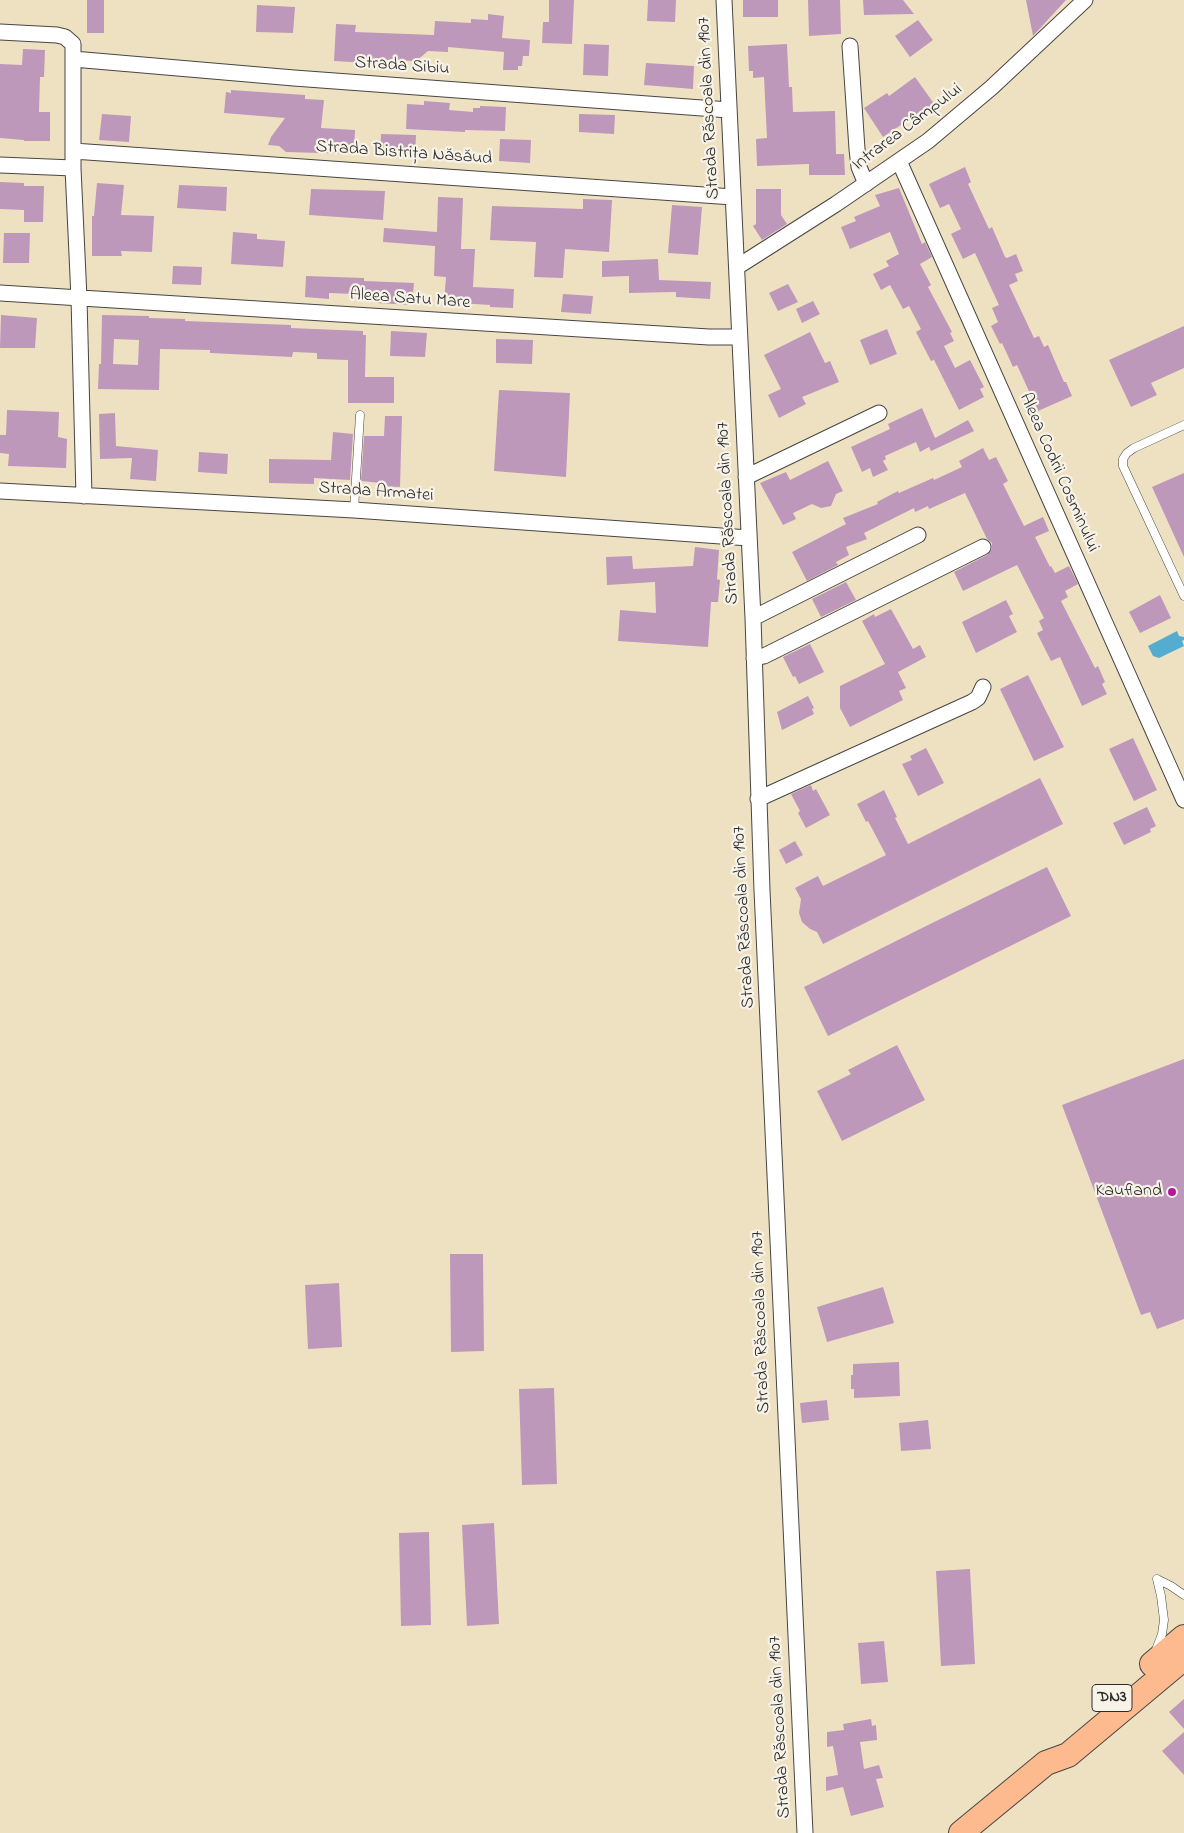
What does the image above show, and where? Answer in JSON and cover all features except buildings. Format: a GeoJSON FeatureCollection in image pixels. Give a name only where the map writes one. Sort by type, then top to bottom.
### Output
{"type":"FeatureCollection","features":[{"type":"Feature","properties":{"kind":"main road","name":"DN3"},"geometry":{"type":"LineString","coordinates":[[1046,1763],[1057,1744],[1184,1637]]}},
{"type":"Feature","properties":{"kind":"main road","name":"DN3"},"geometry":{"type":"LineString","coordinates":[[961,1833],[1046,1763],[1068,1755],[1183,1659]]}},
{"type":"Feature","properties":{"kind":"street","name":"Strada Răscoala din 1907"},"geometry":{"type":"LineString","coordinates":[[724,0],[753,618],[758,799],[804,1833]]}},
{"type":"Feature","properties":{"kind":"street","name":"Intrarea Câmpului"},"geometry":{"type":"LineString","coordinates":[[737,267],[866,184],[928,141],[978,100],[1085,0]]}},
{"type":"Feature","properties":{"kind":"street"},"geometry":{"type":"LineString","coordinates":[[0,32],[57,35],[69,39],[73,44],[73,168],[79,298],[84,496]]}},
{"type":"Feature","properties":{"kind":"street"},"geometry":{"type":"LineString","coordinates":[[850,46],[857,150],[866,184]]}},
{"type":"Feature","properties":{"kind":"street","name":"Strada Sibiu"},"geometry":{"type":"LineString","coordinates":[[73,59],[294,78],[729,110]]}},
{"type":"Feature","properties":{"kind":"street","name":"Strada Bistrița Năsăud"},"geometry":{"type":"LineString","coordinates":[[73,151],[733,197]]}},
{"type":"Feature","properties":{"kind":"street","name":"Aleea Codrii Cosminului"},"geometry":{"type":"LineString","coordinates":[[899,161],[1184,800]]}},
{"type":"Feature","properties":{"kind":"street"},"geometry":{"type":"LineString","coordinates":[[0,165],[73,168]]}},
{"type":"Feature","properties":{"kind":"street","name":"Aleea Satu Mare"},"geometry":{"type":"LineString","coordinates":[[0,293],[690,336],[740,337]]}},
{"type":"Feature","properties":{"kind":"street"},"geometry":{"type":"LineString","coordinates":[[746,477],[878,413]]}},
{"type":"Feature","properties":{"kind":"street","name":"Strada Armatei"},"geometry":{"type":"LineString","coordinates":[[0,491],[354,510],[749,538]]}},
{"type":"Feature","properties":{"kind":"street"},"geometry":{"type":"LineString","coordinates":[[753,618],[918,535]]}},
{"type":"Feature","properties":{"kind":"street"},"geometry":{"type":"LineString","coordinates":[[754,658],[764,656],[983,547]]}},
{"type":"Feature","properties":{"kind":"street"},"geometry":{"type":"LineString","coordinates":[[758,799],[972,702],[978,698],[983,687]]}},
{"type":"Feature","properties":{"kind":"lane"},"geometry":{"type":"LineString","coordinates":[[354,510],[360,415]]}},
{"type":"Feature","properties":{"kind":"lane"},"geometry":{"type":"LineString","coordinates":[[1184,425],[1134,448],[1123,459],[1123,466],[1184,596]]}},
{"type":"Feature","properties":{"kind":"lane"},"geometry":{"type":"LineString","coordinates":[[1147,1668],[1159,1644],[1164,1620],[1162,1596],[1157,1579],[1172,1586],[1184,1595]]}},
{"type":"Feature","properties":{"kind":"water"},"geometry":{"type":"Polygon","coordinates":[[[1177,631],[1179,636],[1184,637],[1182,641],[1184,646],[1159,658],[1153,656],[1148,646],[1177,631]]]}},
{"type":"Feature","properties":{"kind":"place","name":"Kaufland"},"geometry":{"type":"Point","coordinates":[1172,1192]}}]}
